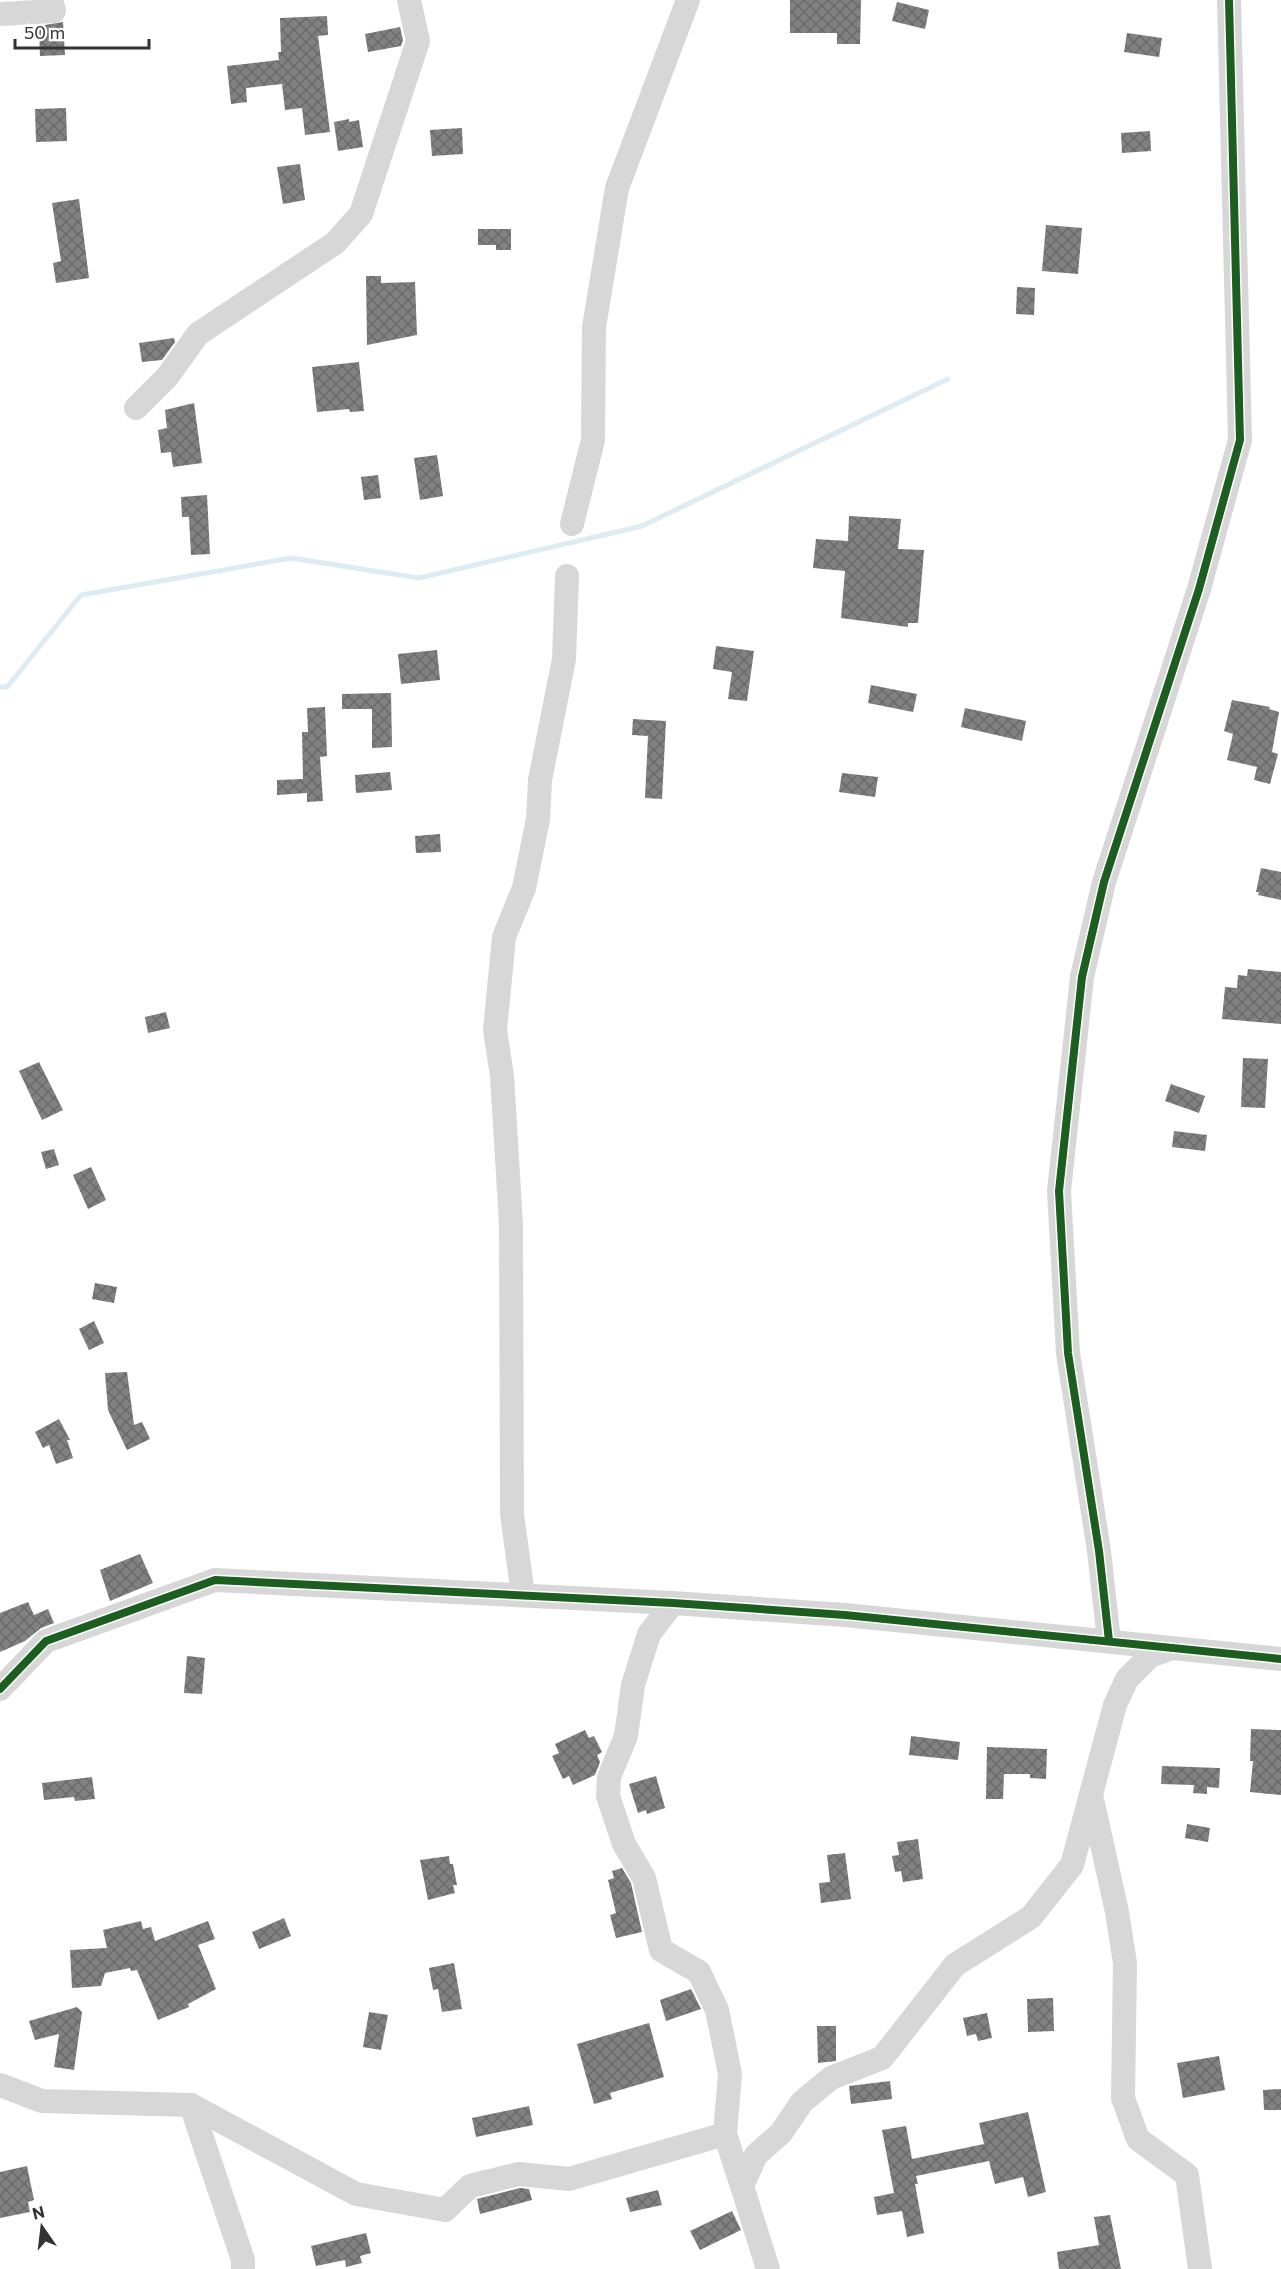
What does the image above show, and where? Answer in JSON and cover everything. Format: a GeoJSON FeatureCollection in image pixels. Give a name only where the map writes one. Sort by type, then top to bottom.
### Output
{"type":"FeatureCollection","features":[{"type":"Feature","properties":{"kind":"street"},"geometry":{"type":"LineString","coordinates":[[0,14],[54,11],[51,0]]}},
{"type":"Feature","properties":{"kind":"street"},"geometry":{"type":"LineString","coordinates":[[136,408],[167,377],[198,334],[335,243],[361,214],[418,41],[409,0]]}},
{"type":"Feature","properties":{"kind":"street"},"geometry":{"type":"LineString","coordinates":[[572,524],[593,440],[594,327],[617,188],[688,0]]}},
{"type":"Feature","properties":{"kind":"street"},"geometry":{"type":"LineString","coordinates":[[1109,1641],[1099,1551],[1068,1353],[1059,1191],[1082,977],[1104,882],[1199,589],[1240,440],[1229,0]]}},
{"type":"Feature","properties":{"kind":"street"},"geometry":{"type":"LineString","coordinates":[[523,1595],[512,1514],[511,1224],[502,1076],[495,1030],[504,937],[524,888],[538,819],[540,780],[564,660],[567,576]]}},
{"type":"Feature","properties":{"kind":"street"},"geometry":{"type":"LineString","coordinates":[[0,1689],[46,1641],[214,1580],[673,1603],[845,1616],[1281,1659]]}},
{"type":"Feature","properties":{"kind":"street"},"geometry":{"type":"LineString","coordinates":[[673,1603],[649,1634],[633,1685],[626,1736],[609,1777],[608,1796],[624,1844],[644,1878],[661,1950],[699,1972],[717,2010],[729,2074],[726,2134],[768,2269]]}},
{"type":"Feature","properties":{"kind":"street"},"geometry":{"type":"LineString","coordinates":[[742,2186],[756,2155],[781,2133],[802,2102],[831,2078],[882,2058],[955,1965],[1031,1917],[1072,1865],[1115,1704],[1127,1679],[1150,1656],[1172,1648]]}},
{"type":"Feature","properties":{"kind":"street"},"geometry":{"type":"LineString","coordinates":[[1091,1795],[1117,1912],[1125,1963],[1123,2098],[1138,2139],[1187,2175],[1200,2269]]}},
{"type":"Feature","properties":{"kind":"street"},"geometry":{"type":"LineString","coordinates":[[0,2085],[42,2101],[191,2105],[356,2194],[445,2210],[470,2186],[519,2174],[569,2179],[726,2134]]}},
{"type":"Feature","properties":{"kind":"street"},"geometry":{"type":"LineString","coordinates":[[191,2105],[243,2260],[243,2269]]}},
{"type":"Feature","properties":{"kind":"building"},"geometry":{"type":"Polygon","coordinates":[[[790,0],[861,0],[860,44],[837,44],[837,33],[790,33],[790,0]]]}},
{"type":"Feature","properties":{"kind":"building"},"geometry":{"type":"Polygon","coordinates":[[[897,2],[929,10],[925,29],[892,21],[897,2]]]}},
{"type":"Feature","properties":{"kind":"building"},"geometry":{"type":"Polygon","coordinates":[[[327,16],[328,35],[318,36],[330,132],[305,135],[302,108],[285,110],[282,84],[246,88],[247,102],[231,104],[227,66],[279,60],[278,52],[281,52],[280,18],[327,16]]]}},
{"type":"Feature","properties":{"kind":"building"},"geometry":{"type":"Polygon","coordinates":[[[63,22],[65,55],[40,56],[39,26],[63,22]]]}},
{"type":"Feature","properties":{"kind":"building"},"geometry":{"type":"Polygon","coordinates":[[[400,27],[403,40],[401,46],[368,52],[365,34],[400,27]]]}},
{"type":"Feature","properties":{"kind":"building"},"geometry":{"type":"Polygon","coordinates":[[[1127,33],[1162,38],[1159,57],[1124,52],[1127,33]]]}},
{"type":"Feature","properties":{"kind":"building"},"geometry":{"type":"Polygon","coordinates":[[[66,108],[67,141],[36,142],[35,109],[66,108]]]}},
{"type":"Feature","properties":{"kind":"building"},"geometry":{"type":"Polygon","coordinates":[[[349,119],[349,122],[359,120],[363,147],[338,151],[334,122],[349,119]]]}},
{"type":"Feature","properties":{"kind":"building"},"geometry":{"type":"Polygon","coordinates":[[[462,128],[463,154],[432,156],[430,130],[462,128]]]}},
{"type":"Feature","properties":{"kind":"building"},"geometry":{"type":"Polygon","coordinates":[[[1150,131],[1151,151],[1122,153],[1121,133],[1150,131]]]}},
{"type":"Feature","properties":{"kind":"building"},"geometry":{"type":"Polygon","coordinates":[[[300,164],[305,200],[283,204],[277,167],[300,164]]]}},
{"type":"Feature","properties":{"kind":"building"},"geometry":{"type":"Polygon","coordinates":[[[79,199],[89,278],[56,283],[53,263],[61,261],[52,203],[79,199]]]}},
{"type":"Feature","properties":{"kind":"building"},"geometry":{"type":"Polygon","coordinates":[[[1046,225],[1082,228],[1078,274],[1042,271],[1046,225]]]}},
{"type":"Feature","properties":{"kind":"building"},"geometry":{"type":"Polygon","coordinates":[[[478,229],[511,229],[511,250],[496,250],[496,245],[478,245],[478,229]]]}},
{"type":"Feature","properties":{"kind":"building"},"geometry":{"type":"Polygon","coordinates":[[[366,276],[381,276],[381,283],[415,282],[417,335],[367,345],[366,276]]]}},
{"type":"Feature","properties":{"kind":"building"},"geometry":{"type":"Polygon","coordinates":[[[1017,287],[1035,288],[1034,315],[1016,314],[1017,287]]]}},
{"type":"Feature","properties":{"kind":"building"},"geometry":{"type":"Polygon","coordinates":[[[174,338],[175,342],[162,360],[142,362],[139,343],[174,338]]]}},
{"type":"Feature","properties":{"kind":"building"},"geometry":{"type":"Polygon","coordinates":[[[359,362],[364,411],[350,412],[349,409],[317,412],[312,367],[359,362]]]}},
{"type":"Feature","properties":{"kind":"building"},"geometry":{"type":"Polygon","coordinates":[[[194,403],[202,463],[173,467],[171,452],[161,453],[158,430],[167,428],[165,410],[194,403]]]}},
{"type":"Feature","properties":{"kind":"building"},"geometry":{"type":"Polygon","coordinates":[[[437,455],[443,496],[420,500],[414,458],[437,455]]]}},
{"type":"Feature","properties":{"kind":"building"},"geometry":{"type":"Polygon","coordinates":[[[378,475],[381,498],[364,500],[361,477],[378,475]]]}},
{"type":"Feature","properties":{"kind":"building"},"geometry":{"type":"Polygon","coordinates":[[[207,495],[210,554],[191,555],[189,517],[182,517],[181,497],[207,495]]]}},
{"type":"Feature","properties":{"kind":"building"},"geometry":{"type":"Polygon","coordinates":[[[849,516],[901,519],[898,549],[924,550],[918,623],[908,623],[908,627],[841,618],[845,571],[813,568],[816,539],[848,541],[849,516]]]}},
{"type":"Feature","properties":{"kind":"building"},"geometry":{"type":"Polygon","coordinates":[[[716,646],[754,651],[747,701],[728,699],[732,672],[713,669],[716,646]]]}},
{"type":"Feature","properties":{"kind":"building"},"geometry":{"type":"Polygon","coordinates":[[[437,650],[440,680],[401,684],[398,654],[437,650]]]}},
{"type":"Feature","properties":{"kind":"building"},"geometry":{"type":"Polygon","coordinates":[[[871,685],[917,694],[913,712],[868,703],[871,685]]]}},
{"type":"Feature","properties":{"kind":"building"},"geometry":{"type":"Polygon","coordinates":[[[391,693],[392,747],[372,748],[372,709],[342,709],[342,694],[391,693]]]}},
{"type":"Feature","properties":{"kind":"building"},"geometry":{"type":"Polygon","coordinates":[[[1232,700],[1270,707],[1269,709],[1279,712],[1272,752],[1278,754],[1270,784],[1254,780],[1257,767],[1227,760],[1233,734],[1224,731],[1232,700]]]}},
{"type":"Feature","properties":{"kind":"building"},"geometry":{"type":"Polygon","coordinates":[[[325,707],[327,756],[320,757],[323,801],[307,802],[307,793],[277,795],[277,780],[303,779],[302,732],[308,732],[307,708],[325,707]]]}},
{"type":"Feature","properties":{"kind":"building"},"geometry":{"type":"Polygon","coordinates":[[[965,708],[1026,721],[1022,741],[961,727],[965,708]]]}},
{"type":"Feature","properties":{"kind":"building"},"geometry":{"type":"Polygon","coordinates":[[[633,719],[666,721],[662,799],[645,798],[648,736],[632,735],[633,719]]]}},
{"type":"Feature","properties":{"kind":"building"},"geometry":{"type":"Polygon","coordinates":[[[390,772],[392,790],[356,793],[355,775],[390,772]]]}},
{"type":"Feature","properties":{"kind":"building"},"geometry":{"type":"Polygon","coordinates":[[[842,773],[878,777],[875,797],[839,792],[842,773]]]}},
{"type":"Feature","properties":{"kind":"building"},"geometry":{"type":"Polygon","coordinates":[[[440,834],[441,852],[416,853],[415,836],[440,834]]]}},
{"type":"Feature","properties":{"kind":"building"},"geometry":{"type":"Polygon","coordinates":[[[1261,868],[1281,872],[1281,900],[1258,895],[1259,892],[1256,892],[1261,868]]]}},
{"type":"Feature","properties":{"kind":"building"},"geometry":{"type":"Polygon","coordinates":[[[1248,969],[1281,972],[1281,1024],[1222,1019],[1225,987],[1237,988],[1238,975],[1247,976],[1248,969]]]}},
{"type":"Feature","properties":{"kind":"building"},"geometry":{"type":"Polygon","coordinates":[[[166,1012],[170,1028],[148,1033],[145,1017],[166,1012]]]}},
{"type":"Feature","properties":{"kind":"building"},"geometry":{"type":"Polygon","coordinates":[[[1243,1058],[1268,1059],[1265,1108],[1241,1107],[1243,1058]]]}},
{"type":"Feature","properties":{"kind":"building"},"geometry":{"type":"Polygon","coordinates":[[[39,1062],[63,1110],[42,1120],[19,1071],[39,1062]]]}},
{"type":"Feature","properties":{"kind":"building"},"geometry":{"type":"Polygon","coordinates":[[[1171,1084],[1205,1096],[1199,1113],[1165,1101],[1171,1084]]]}},
{"type":"Feature","properties":{"kind":"building"},"geometry":{"type":"Polygon","coordinates":[[[1174,1131],[1207,1135],[1205,1151],[1172,1147],[1174,1131]]]}},
{"type":"Feature","properties":{"kind":"building"},"geometry":{"type":"Polygon","coordinates":[[[54,1149],[59,1165],[46,1169],[41,1152],[54,1149]]]}},
{"type":"Feature","properties":{"kind":"building"},"geometry":{"type":"Polygon","coordinates":[[[91,1167],[106,1200],[88,1209],[73,1175],[91,1167]]]}},
{"type":"Feature","properties":{"kind":"building"},"geometry":{"type":"Polygon","coordinates":[[[95,1283],[117,1287],[114,1303],[92,1299],[95,1283]]]}},
{"type":"Feature","properties":{"kind":"building"},"geometry":{"type":"Polygon","coordinates":[[[94,1321],[104,1343],[89,1350],[79,1329],[94,1321]]]}},
{"type":"Feature","properties":{"kind":"building"},"geometry":{"type":"Polygon","coordinates":[[[127,1372],[134,1425],[142,1422],[150,1439],[127,1450],[108,1410],[105,1373],[127,1372]]]}},
{"type":"Feature","properties":{"kind":"building"},"geometry":{"type":"Polygon","coordinates":[[[59,1419],[70,1440],[67,1440],[73,1458],[56,1464],[49,1445],[43,1448],[35,1432],[59,1419]]]}},
{"type":"Feature","properties":{"kind":"building"},"geometry":{"type":"Polygon","coordinates":[[[140,1554],[153,1583],[110,1601],[100,1570],[140,1554]]]}},
{"type":"Feature","properties":{"kind":"building"},"geometry":{"type":"Polygon","coordinates":[[[28,1602],[34,1615],[48,1609],[54,1623],[41,1628],[25,1641],[0,1652],[0,1613],[28,1602]]]}},
{"type":"Feature","properties":{"kind":"building"},"geometry":{"type":"Polygon","coordinates":[[[187,1656],[205,1658],[202,1694],[184,1693],[187,1656]]]}},
{"type":"Feature","properties":{"kind":"building"},"geometry":{"type":"Polygon","coordinates":[[[1251,1729],[1281,1730],[1281,1795],[1250,1792],[1253,1761],[1250,1761],[1251,1729]]]}},
{"type":"Feature","properties":{"kind":"building"},"geometry":{"type":"Polygon","coordinates":[[[585,1730],[589,1738],[594,1736],[602,1752],[597,1755],[600,1762],[595,1775],[573,1785],[569,1776],[563,1779],[552,1756],[559,1753],[555,1744],[585,1730]]]}},
{"type":"Feature","properties":{"kind":"building"},"geometry":{"type":"Polygon","coordinates":[[[911,1736],[960,1742],[958,1760],[909,1755],[911,1736]]]}},
{"type":"Feature","properties":{"kind":"building"},"geometry":{"type":"Polygon","coordinates":[[[987,1747],[1047,1749],[1046,1779],[1030,1778],[1030,1774],[1004,1774],[1003,1799],[986,1799],[987,1747]]]}},
{"type":"Feature","properties":{"kind":"building"},"geometry":{"type":"Polygon","coordinates":[[[1162,1766],[1220,1768],[1219,1788],[1207,1787],[1207,1794],[1193,1793],[1194,1785],[1161,1784],[1162,1766]]]}},
{"type":"Feature","properties":{"kind":"building"},"geometry":{"type":"Polygon","coordinates":[[[656,1776],[665,1808],[647,1814],[646,1810],[638,1813],[629,1784],[656,1776]]]}},
{"type":"Feature","properties":{"kind":"building"},"geometry":{"type":"Polygon","coordinates":[[[92,1777],[95,1799],[75,1801],[74,1797],[44,1800],[42,1783],[92,1777]]]}},
{"type":"Feature","properties":{"kind":"building"},"geometry":{"type":"Polygon","coordinates":[[[1187,1824],[1210,1828],[1208,1842],[1185,1838],[1187,1824]]]}},
{"type":"Feature","properties":{"kind":"building"},"geometry":{"type":"Polygon","coordinates":[[[918,1839],[923,1879],[903,1882],[901,1871],[895,1872],[892,1856],[899,1855],[897,1842],[918,1839]]]}},
{"type":"Feature","properties":{"kind":"building"},"geometry":{"type":"Polygon","coordinates":[[[845,1853],[851,1899],[821,1903],[819,1883],[830,1882],[827,1855],[845,1853]]]}},
{"type":"Feature","properties":{"kind":"building"},"geometry":{"type":"Polygon","coordinates":[[[449,1856],[457,1885],[453,1885],[455,1893],[428,1900],[420,1860],[449,1856]]]}},
{"type":"Feature","properties":{"kind":"building"},"geometry":{"type":"Polygon","coordinates":[[[622,1868],[631,1883],[642,1932],[616,1938],[610,1915],[616,1913],[608,1880],[614,1878],[612,1871],[622,1868]]]}},
{"type":"Feature","properties":{"kind":"building"},"geometry":{"type":"Polygon","coordinates":[[[284,1918],[291,1936],[259,1949],[252,1932],[284,1918]]]}},
{"type":"Feature","properties":{"kind":"building"},"geometry":{"type":"Polygon","coordinates":[[[141,1921],[143,1929],[151,1927],[155,1941],[208,1921],[215,1939],[198,1945],[216,1989],[188,2004],[189,2007],[158,2020],[137,1970],[131,1971],[130,1968],[105,1973],[101,1986],[72,1988],[70,1950],[107,1948],[103,1930],[141,1921]]]}},
{"type":"Feature","properties":{"kind":"building"},"geometry":{"type":"Polygon","coordinates":[[[454,1963],[462,2009],[442,2012],[438,1989],[433,1990],[429,1968],[454,1963]]]}},
{"type":"Feature","properties":{"kind":"building"},"geometry":{"type":"Polygon","coordinates":[[[691,1989],[701,2009],[666,2021],[660,2000],[691,1989]]]}},
{"type":"Feature","properties":{"kind":"building"},"geometry":{"type":"Polygon","coordinates":[[[1053,1998],[1054,2031],[1028,2032],[1027,1999],[1053,1998]]]}},
{"type":"Feature","properties":{"kind":"building"},"geometry":{"type":"Polygon","coordinates":[[[77,2007],[82,2012],[74,2070],[54,2067],[59,2034],[35,2040],[29,2021],[77,2007]]]}},
{"type":"Feature","properties":{"kind":"building"},"geometry":{"type":"Polygon","coordinates":[[[369,2012],[388,2015],[381,2050],[363,2047],[369,2012]]]}},
{"type":"Feature","properties":{"kind":"building"},"geometry":{"type":"Polygon","coordinates":[[[987,2013],[992,2038],[978,2041],[976,2034],[967,2036],[963,2018],[987,2013]]]}},
{"type":"Feature","properties":{"kind":"building"},"geometry":{"type":"Polygon","coordinates":[[[649,2023],[664,2077],[610,2093],[612,2099],[594,2104],[577,2044],[649,2023]]]}},
{"type":"Feature","properties":{"kind":"building"},"geometry":{"type":"Polygon","coordinates":[[[817,2026],[836,2026],[836,2061],[818,2063],[817,2026]]]}},
{"type":"Feature","properties":{"kind":"building"},"geometry":{"type":"Polygon","coordinates":[[[1219,2056],[1225,2090],[1183,2098],[1177,2063],[1219,2056]]]}},
{"type":"Feature","properties":{"kind":"building"},"geometry":{"type":"Polygon","coordinates":[[[890,2081],[892,2099],[851,2104],[849,2086],[890,2081]]]}},
{"type":"Feature","properties":{"kind":"building"},"geometry":{"type":"Polygon","coordinates":[[[1281,2089],[1281,2110],[1264,2110],[1263,2090],[1281,2089]]]}},
{"type":"Feature","properties":{"kind":"building"},"geometry":{"type":"Polygon","coordinates":[[[529,2106],[533,2125],[476,2137],[472,2118],[529,2106]]]}},
{"type":"Feature","properties":{"kind":"building"},"geometry":{"type":"Polygon","coordinates":[[[1028,2112],[1046,2192],[1028,2197],[1023,2177],[995,2184],[989,2161],[916,2176],[918,2184],[915,2184],[924,2233],[907,2237],[902,2211],[877,2215],[874,2197],[894,2193],[882,2130],[906,2126],[912,2159],[984,2144],[979,2123],[1028,2112]]]}},
{"type":"Feature","properties":{"kind":"building"},"geometry":{"type":"Polygon","coordinates":[[[27,2166],[34,2200],[28,2202],[30,2212],[0,2218],[0,2172],[27,2166]]]}},
{"type":"Feature","properties":{"kind":"building"},"geometry":{"type":"Polygon","coordinates":[[[520,2188],[529,2189],[532,2200],[480,2214],[477,2199],[520,2188]]]}},
{"type":"Feature","properties":{"kind":"building"},"geometry":{"type":"Polygon","coordinates":[[[658,2190],[662,2205],[630,2212],[626,2198],[658,2190]]]}},
{"type":"Feature","properties":{"kind":"building"},"geometry":{"type":"Polygon","coordinates":[[[732,2211],[741,2230],[700,2250],[690,2231],[732,2211]]]}},
{"type":"Feature","properties":{"kind":"building"},"geometry":{"type":"Polygon","coordinates":[[[1110,2215],[1121,2269],[1059,2269],[1057,2252],[1099,2245],[1094,2217],[1110,2215]]]}},
{"type":"Feature","properties":{"kind":"building"},"geometry":{"type":"Polygon","coordinates":[[[366,2233],[371,2253],[360,2256],[362,2263],[346,2267],[345,2260],[316,2266],[311,2246],[366,2233]]]}},
{"type":"Feature","properties":{"kind":"waterway"},"geometry":{"type":"LineString","coordinates":[[0,687],[7,687],[81,595],[291,558],[419,578],[642,526],[948,379]]}},
{"type":"Feature","properties":{"kind":"cycle path"},"geometry":{"type":"LineString","coordinates":[[1109,1641],[1099,1551],[1068,1353],[1059,1191],[1082,977],[1104,882],[1199,589],[1240,440],[1229,0]]}},
{"type":"Feature","properties":{"kind":"cycle path"},"geometry":{"type":"LineString","coordinates":[[0,1689],[46,1641],[215,1580],[673,1603],[845,1615],[1281,1659]]}}]}
